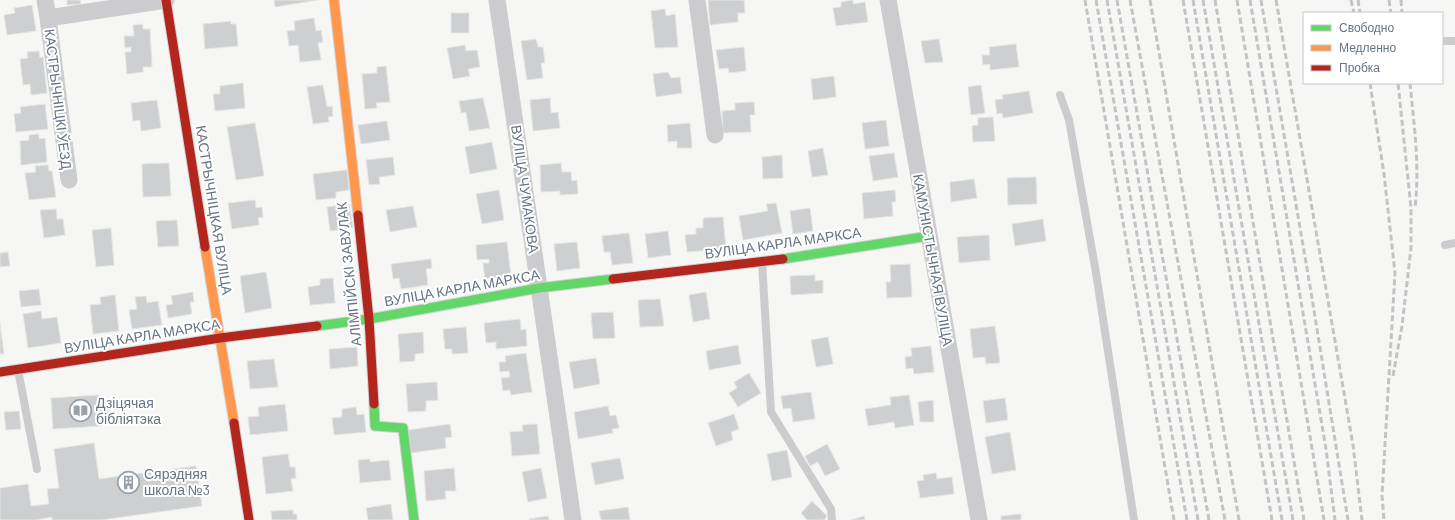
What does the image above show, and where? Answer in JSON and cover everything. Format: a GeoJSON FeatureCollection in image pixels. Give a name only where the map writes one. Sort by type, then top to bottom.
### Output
{"type":"FeatureCollection","features":[{"type":"Feature","properties":{"kind":"street","name":"КАСТРЫЧНІЦКІ ЎЕЗД"},"geometry":{"type":"LineString","coordinates":[[45,0],[69,180]]}},
{"type":"Feature","properties":{"kind":"street","name":"КАСТРЫЧНІЦКІ ЎЕЗД"},"geometry":{"type":"LineString","coordinates":[[48,18],[166,0]]}},
{"type":"Feature","properties":{"kind":"street","name":"КАСТРЫЧНІЦКАЯ ВУЛІЦА"},"geometry":{"type":"LineString","coordinates":[[166,0],[249,520]]}},
{"type":"Feature","properties":{"kind":"street","name":"АЛІМПІЙСКІ ЗАВУЛАК"},"geometry":{"type":"LineString","coordinates":[[334,0],[369,319],[375,426],[403,428],[414,520]]}},
{"type":"Feature","properties":{"kind":"street","name":"ВУЛІЦА ЧУМАКОВА"},"geometry":{"type":"LineString","coordinates":[[497,0],[573,520]]}},
{"type":"Feature","properties":{"kind":"street"},"geometry":{"type":"LineString","coordinates":[[697,0],[715,135]]}},
{"type":"Feature","properties":{"kind":"street","name":"КАМУНІСТЫЧНАЯ ВУЛІЦА"},"geometry":{"type":"LineString","coordinates":[[888,0],[979,520]]}},
{"type":"Feature","properties":{"kind":"street","name":"ВУЛІЦА КАРЛА МАРКСА"},"geometry":{"type":"LineString","coordinates":[[0,372],[220,338],[369,319],[539,288],[762,262],[929,236]]}},
{"type":"Feature","properties":{"kind":"lane"},"geometry":{"type":"LineString","coordinates":[[1443,41],[1455,42]]}},
{"type":"Feature","properties":{"kind":"lane"},"geometry":{"type":"LineString","coordinates":[[1060,95],[1070,120],[1134,520]]}},
{"type":"Feature","properties":{"kind":"lane"},"geometry":{"type":"LineString","coordinates":[[1445,245],[1455,243]]}},
{"type":"Feature","properties":{"kind":"lane"},"geometry":{"type":"LineString","coordinates":[[762,262],[771,412],[831,509],[832,520]]}},
{"type":"Feature","properties":{"kind":"lane"},"geometry":{"type":"LineString","coordinates":[[18,369],[37,469]]}},
{"type":"Feature","properties":{"kind":"building"},"geometry":{"type":"Polygon","coordinates":[[[67,0],[80,0],[81,4],[67,5],[67,0]]]}},
{"type":"Feature","properties":{"kind":"building"},"geometry":{"type":"Polygon","coordinates":[[[274,0],[318,0],[275,7],[274,0]]]}},
{"type":"Feature","properties":{"kind":"building"},"geometry":{"type":"Polygon","coordinates":[[[708,0],[744,0],[745,13],[738,13],[738,22],[710,25],[708,0]]]}},
{"type":"Feature","properties":{"kind":"building"},"geometry":{"type":"Polygon","coordinates":[[[853,0],[853,4],[865,2],[868,22],[836,26],[833,8],[841,7],[841,2],[853,0]]]}},
{"type":"Feature","properties":{"kind":"building"},"geometry":{"type":"Polygon","coordinates":[[[32,5],[36,31],[7,35],[4,15],[15,13],[14,8],[32,5]]]}},
{"type":"Feature","properties":{"kind":"building"},"geometry":{"type":"Polygon","coordinates":[[[665,9],[666,16],[675,14],[678,47],[655,48],[651,11],[665,9]]]}},
{"type":"Feature","properties":{"kind":"building"},"geometry":{"type":"Polygon","coordinates":[[[451,13],[469,13],[469,33],[451,33],[451,13]]]}},
{"type":"Feature","properties":{"kind":"building"},"geometry":{"type":"Polygon","coordinates":[[[314,18],[316,31],[321,30],[323,42],[318,43],[321,60],[300,62],[298,45],[289,46],[287,31],[295,30],[294,21],[314,18]]]}},
{"type":"Feature","properties":{"kind":"building"},"geometry":{"type":"Polygon","coordinates":[[[231,21],[231,24],[236,24],[238,46],[205,49],[203,24],[231,21]]]}},
{"type":"Feature","properties":{"kind":"building"},"geometry":{"type":"Polygon","coordinates":[[[143,24],[143,29],[150,29],[152,67],[143,67],[143,72],[127,74],[125,52],[131,52],[131,47],[125,48],[124,36],[134,36],[133,25],[143,24]]]}},
{"type":"Feature","properties":{"kind":"building"},"geometry":{"type":"Polygon","coordinates":[[[536,39],[538,47],[543,47],[545,63],[541,63],[543,78],[527,80],[521,41],[536,39]]]}},
{"type":"Feature","properties":{"kind":"building"},"geometry":{"type":"Polygon","coordinates":[[[939,39],[943,62],[925,63],[921,41],[939,39]]]}},
{"type":"Feature","properties":{"kind":"building"},"geometry":{"type":"Polygon","coordinates":[[[1016,44],[1019,67],[990,70],[990,64],[983,65],[982,55],[990,55],[989,47],[1016,44]]]}},
{"type":"Feature","properties":{"kind":"building"},"geometry":{"type":"Polygon","coordinates":[[[465,45],[466,51],[477,50],[480,67],[468,69],[470,76],[453,79],[447,48],[465,45]]]}},
{"type":"Feature","properties":{"kind":"building"},"geometry":{"type":"Polygon","coordinates":[[[744,47],[746,71],[729,73],[728,68],[719,69],[716,50],[744,47]]]}},
{"type":"Feature","properties":{"kind":"building"},"geometry":{"type":"Polygon","coordinates":[[[39,51],[40,58],[43,57],[47,93],[31,95],[30,84],[23,85],[20,59],[28,58],[27,52],[39,51]]]}},
{"type":"Feature","properties":{"kind":"building"},"geometry":{"type":"Polygon","coordinates":[[[386,66],[390,102],[376,103],[377,108],[365,109],[362,74],[377,73],[377,67],[386,66]]]}},
{"type":"Feature","properties":{"kind":"building"},"geometry":{"type":"Polygon","coordinates":[[[668,72],[671,78],[680,77],[682,93],[656,97],[653,74],[668,72]]]}},
{"type":"Feature","properties":{"kind":"building"},"geometry":{"type":"Polygon","coordinates":[[[834,76],[836,97],[813,100],[811,79],[834,76]]]}},
{"type":"Feature","properties":{"kind":"building"},"geometry":{"type":"Polygon","coordinates":[[[243,83],[245,108],[215,111],[213,94],[220,94],[220,86],[243,83]]]}},
{"type":"Feature","properties":{"kind":"building"},"geometry":{"type":"Polygon","coordinates":[[[323,85],[327,107],[332,106],[333,116],[328,117],[329,122],[313,124],[307,87],[323,85]]]}},
{"type":"Feature","properties":{"kind":"building"},"geometry":{"type":"Polygon","coordinates":[[[981,85],[985,113],[971,115],[968,87],[981,85]]]}},
{"type":"Feature","properties":{"kind":"building"},"geometry":{"type":"Polygon","coordinates":[[[1029,91],[1033,113],[1003,118],[1002,113],[997,114],[995,100],[1003,99],[1002,95],[1029,91]]]}},
{"type":"Feature","properties":{"kind":"building"},"geometry":{"type":"Polygon","coordinates":[[[483,98],[490,128],[469,131],[466,112],[461,113],[459,101],[483,98]]]}},
{"type":"Feature","properties":{"kind":"building"},"geometry":{"type":"Polygon","coordinates":[[[550,98],[551,113],[558,112],[560,128],[533,131],[530,100],[550,98]]]}},
{"type":"Feature","properties":{"kind":"building"},"geometry":{"type":"Polygon","coordinates":[[[157,100],[161,128],[141,131],[140,120],[133,121],[131,103],[157,100]]]}},
{"type":"Feature","properties":{"kind":"building"},"geometry":{"type":"Polygon","coordinates":[[[754,102],[755,115],[750,115],[751,132],[723,133],[722,111],[735,110],[735,103],[754,102]]]}},
{"type":"Feature","properties":{"kind":"building"},"geometry":{"type":"Polygon","coordinates":[[[45,104],[48,129],[16,132],[14,114],[21,113],[20,107],[45,104]]]}},
{"type":"Feature","properties":{"kind":"building"},"geometry":{"type":"Polygon","coordinates":[[[993,117],[995,141],[973,142],[972,126],[978,125],[978,118],[993,117]]]}},
{"type":"Feature","properties":{"kind":"building"},"geometry":{"type":"Polygon","coordinates":[[[886,120],[889,146],[865,149],[862,123],[886,120]]]}},
{"type":"Feature","properties":{"kind":"building"},"geometry":{"type":"Polygon","coordinates":[[[387,121],[390,140],[361,144],[358,125],[387,121]]]}},
{"type":"Feature","properties":{"kind":"building"},"geometry":{"type":"Polygon","coordinates":[[[255,123],[264,176],[236,180],[227,127],[255,123]]]}},
{"type":"Feature","properties":{"kind":"building"},"geometry":{"type":"Polygon","coordinates":[[[690,123],[692,148],[677,148],[677,141],[668,142],[667,125],[690,123]]]}},
{"type":"Feature","properties":{"kind":"building"},"geometry":{"type":"Polygon","coordinates":[[[39,134],[39,139],[45,138],[47,162],[21,165],[20,141],[29,140],[29,135],[39,134]]]}},
{"type":"Feature","properties":{"kind":"building"},"geometry":{"type":"Polygon","coordinates":[[[492,142],[497,169],[470,174],[465,147],[492,142]]]}},
{"type":"Feature","properties":{"kind":"building"},"geometry":{"type":"Polygon","coordinates":[[[823,148],[828,175],[812,177],[808,151],[823,148]]]}},
{"type":"Feature","properties":{"kind":"building"},"geometry":{"type":"Polygon","coordinates":[[[894,153],[898,177],[873,181],[869,156],[894,153]]]}},
{"type":"Feature","properties":{"kind":"building"},"geometry":{"type":"Polygon","coordinates":[[[782,155],[783,178],[763,179],[762,157],[782,155]]]}},
{"type":"Feature","properties":{"kind":"building"},"geometry":{"type":"Polygon","coordinates":[[[393,157],[395,175],[379,177],[380,184],[369,185],[366,160],[393,157]]]}},
{"type":"Feature","properties":{"kind":"building"},"geometry":{"type":"Polygon","coordinates":[[[169,163],[171,196],[143,197],[142,164],[169,163]]]}},
{"type":"Feature","properties":{"kind":"building"},"geometry":{"type":"Polygon","coordinates":[[[561,163],[562,172],[571,172],[572,181],[577,180],[578,194],[560,195],[560,191],[541,192],[540,165],[561,163]]]}},
{"type":"Feature","properties":{"kind":"building"},"geometry":{"type":"Polygon","coordinates":[[[48,165],[49,171],[52,171],[56,197],[29,200],[25,173],[36,172],[35,166],[48,165]]]}},
{"type":"Feature","properties":{"kind":"building"},"geometry":{"type":"Polygon","coordinates":[[[347,170],[349,190],[336,192],[336,198],[316,200],[313,174],[347,170]]]}},
{"type":"Feature","properties":{"kind":"building"},"geometry":{"type":"Polygon","coordinates":[[[1036,177],[1037,204],[1008,205],[1007,178],[1036,177]]]}},
{"type":"Feature","properties":{"kind":"building"},"geometry":{"type":"Polygon","coordinates":[[[974,179],[977,198],[951,202],[950,182],[974,179]]]}},
{"type":"Feature","properties":{"kind":"building"},"geometry":{"type":"Polygon","coordinates":[[[499,190],[504,220],[482,224],[476,194],[499,190]]]}},
{"type":"Feature","properties":{"kind":"building"},"geometry":{"type":"Polygon","coordinates":[[[895,190],[896,202],[892,202],[893,216],[864,219],[862,193],[895,190]]]}},
{"type":"Feature","properties":{"kind":"building"},"geometry":{"type":"Polygon","coordinates":[[[255,200],[256,208],[262,207],[263,217],[258,218],[259,225],[232,229],[228,203],[255,200]]]}},
{"type":"Feature","properties":{"kind":"building"},"geometry":{"type":"Polygon","coordinates":[[[776,203],[782,233],[743,240],[739,216],[768,211],[766,204],[776,203]]]}},
{"type":"Feature","properties":{"kind":"building"},"geometry":{"type":"Polygon","coordinates":[[[349,204],[353,228],[330,231],[327,207],[349,204]]]}},
{"type":"Feature","properties":{"kind":"building"},"geometry":{"type":"Polygon","coordinates":[[[413,206],[417,227],[390,232],[386,210],[413,206]]]}},
{"type":"Feature","properties":{"kind":"building"},"geometry":{"type":"Polygon","coordinates":[[[810,208],[813,231],[793,234],[790,211],[810,208]]]}},
{"type":"Feature","properties":{"kind":"building"},"geometry":{"type":"Polygon","coordinates":[[[56,209],[57,219],[63,219],[65,235],[44,238],[40,210],[56,209]]]}},
{"type":"Feature","properties":{"kind":"building"},"geometry":{"type":"Polygon","coordinates":[[[723,217],[726,249],[687,252],[685,235],[696,234],[696,228],[703,228],[703,218],[723,217]]]}},
{"type":"Feature","properties":{"kind":"building"},"geometry":{"type":"Polygon","coordinates":[[[1043,219],[1046,241],[1015,246],[1012,224],[1043,219]]]}},
{"type":"Feature","properties":{"kind":"building"},"geometry":{"type":"Polygon","coordinates":[[[177,220],[179,246],[158,247],[156,221],[177,220]]]}},
{"type":"Feature","properties":{"kind":"building"},"geometry":{"type":"Polygon","coordinates":[[[111,228],[114,265],[96,267],[92,230],[111,228]]]}},
{"type":"Feature","properties":{"kind":"building"},"geometry":{"type":"Polygon","coordinates":[[[668,231],[671,255],[648,258],[645,234],[668,231]]]}},
{"type":"Feature","properties":{"kind":"building"},"geometry":{"type":"Polygon","coordinates":[[[629,233],[633,263],[612,265],[610,252],[604,252],[602,236],[629,233]]]}},
{"type":"Feature","properties":{"kind":"building"},"geometry":{"type":"Polygon","coordinates":[[[989,235],[990,260],[959,263],[957,237],[989,235]]]}},
{"type":"Feature","properties":{"kind":"building"},"geometry":{"type":"Polygon","coordinates":[[[507,242],[511,276],[485,279],[483,263],[489,263],[489,259],[477,260],[476,245],[507,242]]]}},
{"type":"Feature","properties":{"kind":"building"},"geometry":{"type":"Polygon","coordinates":[[[577,242],[580,268],[557,271],[554,244],[577,242]]]}},
{"type":"Feature","properties":{"kind":"building"},"geometry":{"type":"Polygon","coordinates":[[[8,252],[10,266],[0,267],[0,253],[8,252]]]}},
{"type":"Feature","properties":{"kind":"building"},"geometry":{"type":"Polygon","coordinates":[[[431,259],[432,268],[426,269],[428,285],[401,289],[399,278],[393,279],[391,264],[431,259]]]}},
{"type":"Feature","properties":{"kind":"building"},"geometry":{"type":"Polygon","coordinates":[[[910,264],[912,297],[887,298],[886,282],[891,282],[890,265],[910,264]]]}},
{"type":"Feature","properties":{"kind":"building"},"geometry":{"type":"Polygon","coordinates":[[[266,272],[272,308],[245,313],[240,276],[266,272]]]}},
{"type":"Feature","properties":{"kind":"building"},"geometry":{"type":"Polygon","coordinates":[[[815,275],[815,281],[823,280],[823,293],[791,295],[790,276],[815,275]]]}},
{"type":"Feature","properties":{"kind":"building"},"geometry":{"type":"Polygon","coordinates":[[[333,278],[335,303],[310,305],[308,287],[320,285],[320,279],[333,278]]]}},
{"type":"Feature","properties":{"kind":"building"},"geometry":{"type":"Polygon","coordinates":[[[39,289],[41,305],[21,307],[19,291],[39,289]]]}},
{"type":"Feature","properties":{"kind":"building"},"geometry":{"type":"Polygon","coordinates":[[[193,292],[194,302],[190,302],[192,314],[168,318],[166,305],[173,304],[171,296],[193,292]]]}},
{"type":"Feature","properties":{"kind":"building"},"geometry":{"type":"Polygon","coordinates":[[[706,292],[710,319],[693,322],[689,295],[706,292]]]}},
{"type":"Feature","properties":{"kind":"building"},"geometry":{"type":"Polygon","coordinates":[[[115,295],[119,331],[93,334],[90,305],[101,304],[100,297],[115,295]]]}},
{"type":"Feature","properties":{"kind":"building"},"geometry":{"type":"Polygon","coordinates":[[[146,296],[147,303],[158,301],[162,325],[132,329],[129,310],[137,309],[135,297],[146,296]]]}},
{"type":"Feature","properties":{"kind":"building"},"geometry":{"type":"Polygon","coordinates":[[[660,299],[664,326],[640,327],[638,300],[660,299]]]}},
{"type":"Feature","properties":{"kind":"building"},"geometry":{"type":"Polygon","coordinates":[[[41,311],[42,319],[57,317],[61,343],[28,348],[23,314],[41,311]]]}},
{"type":"Feature","properties":{"kind":"building"},"geometry":{"type":"Polygon","coordinates":[[[613,312],[615,338],[593,339],[591,313],[613,312]]]}},
{"type":"Feature","properties":{"kind":"building"},"geometry":{"type":"Polygon","coordinates":[[[520,319],[521,330],[526,329],[527,346],[496,349],[496,342],[486,343],[484,323],[520,319]]]}},
{"type":"Feature","properties":{"kind":"building"},"geometry":{"type":"Polygon","coordinates":[[[0,323],[4,354],[0,354],[0,323]]]}},
{"type":"Feature","properties":{"kind":"building"},"geometry":{"type":"Polygon","coordinates":[[[995,326],[1000,363],[986,364],[985,357],[973,358],[970,329],[995,326]]]}},
{"type":"Feature","properties":{"kind":"building"},"geometry":{"type":"Polygon","coordinates":[[[466,327],[468,353],[452,354],[452,349],[445,349],[443,329],[466,327]]]}},
{"type":"Feature","properties":{"kind":"building"},"geometry":{"type":"Polygon","coordinates":[[[423,332],[424,353],[415,354],[415,361],[400,362],[398,334],[423,332]]]}},
{"type":"Feature","properties":{"kind":"building"},"geometry":{"type":"Polygon","coordinates":[[[828,337],[833,364],[816,367],[811,340],[828,337]]]}},
{"type":"Feature","properties":{"kind":"building"},"geometry":{"type":"Polygon","coordinates":[[[738,345],[741,364],[709,370],[706,351],[738,345]]]}},
{"type":"Feature","properties":{"kind":"building"},"geometry":{"type":"Polygon","coordinates":[[[931,346],[934,372],[914,374],[913,368],[906,369],[905,357],[912,356],[911,348],[931,346]]]}},
{"type":"Feature","properties":{"kind":"building"},"geometry":{"type":"Polygon","coordinates":[[[357,347],[358,366],[330,369],[329,349],[357,347]]]}},
{"type":"Feature","properties":{"kind":"building"},"geometry":{"type":"Polygon","coordinates":[[[526,353],[532,392],[511,395],[510,390],[503,391],[501,378],[510,377],[509,371],[500,372],[499,362],[506,362],[505,356],[526,353]]]}},
{"type":"Feature","properties":{"kind":"building"},"geometry":{"type":"Polygon","coordinates":[[[596,358],[600,384],[574,389],[569,362],[596,358]]]}},
{"type":"Feature","properties":{"kind":"building"},"geometry":{"type":"Polygon","coordinates":[[[274,359],[278,387],[250,389],[247,361],[274,359]]]}},
{"type":"Feature","properties":{"kind":"building"},"geometry":{"type":"Polygon","coordinates":[[[749,373],[761,393],[738,407],[729,393],[737,388],[734,382],[749,373]]]}},
{"type":"Feature","properties":{"kind":"building"},"geometry":{"type":"Polygon","coordinates":[[[437,382],[438,400],[426,401],[426,411],[408,412],[406,384],[437,382]]]}},
{"type":"Feature","properties":{"kind":"building"},"geometry":{"type":"Polygon","coordinates":[[[811,392],[815,419],[793,422],[791,408],[783,409],[781,396],[811,392]]]}},
{"type":"Feature","properties":{"kind":"building","name":"Дзіцячая бібліятэка"},"geometry":{"type":"Polygon","coordinates":[[[99,395],[100,404],[108,403],[109,418],[102,418],[102,426],[53,429],[51,398],[99,395]]]}},
{"type":"Feature","properties":{"kind":"building"},"geometry":{"type":"Polygon","coordinates":[[[909,395],[914,425],[895,428],[894,422],[868,426],[865,409],[891,405],[890,397],[909,395]]]}},
{"type":"Feature","properties":{"kind":"building"},"geometry":{"type":"Polygon","coordinates":[[[1005,398],[1008,420],[986,423],[983,401],[1005,398]]]}},
{"type":"Feature","properties":{"kind":"building"},"geometry":{"type":"Polygon","coordinates":[[[933,400],[934,422],[920,422],[918,402],[933,400]]]}},
{"type":"Feature","properties":{"kind":"building"},"geometry":{"type":"Polygon","coordinates":[[[285,404],[288,431],[250,435],[248,417],[259,416],[258,407],[285,404]]]}},
{"type":"Feature","properties":{"kind":"building"},"geometry":{"type":"Polygon","coordinates":[[[608,406],[610,416],[616,415],[619,428],[612,429],[613,433],[578,439],[574,412],[608,406]]]}},
{"type":"Feature","properties":{"kind":"building"},"geometry":{"type":"Polygon","coordinates":[[[356,407],[357,415],[364,414],[366,432],[334,435],[332,418],[342,417],[342,409],[356,407]]]}},
{"type":"Feature","properties":{"kind":"building"},"geometry":{"type":"Polygon","coordinates":[[[19,411],[21,429],[6,430],[4,412],[19,411]]]}},
{"type":"Feature","properties":{"kind":"building"},"geometry":{"type":"Polygon","coordinates":[[[734,414],[739,429],[731,432],[733,440],[716,446],[708,423],[734,414]]]}},
{"type":"Feature","properties":{"kind":"building"},"geometry":{"type":"Polygon","coordinates":[[[450,424],[452,437],[445,438],[446,448],[411,453],[408,430],[450,424]]]}},
{"type":"Feature","properties":{"kind":"building"},"geometry":{"type":"Polygon","coordinates":[[[537,424],[540,454],[512,456],[510,432],[523,431],[522,425],[537,424]]]}},
{"type":"Feature","properties":{"kind":"building"},"geometry":{"type":"Polygon","coordinates":[[[1010,432],[1016,470],[992,474],[985,437],[1010,432]]]}},
{"type":"Feature","properties":{"kind":"building","name":"Сярэдняя школа №3"},"geometry":{"type":"Polygon","coordinates":[[[94,443],[99,479],[196,466],[202,506],[101,520],[52,520],[52,517],[36,520],[0,520],[0,488],[28,484],[31,506],[49,504],[47,489],[59,488],[54,449],[94,443]]]}},
{"type":"Feature","properties":{"kind":"building"},"geometry":{"type":"Polygon","coordinates":[[[827,444],[840,469],[825,476],[818,462],[810,466],[805,456],[827,444]]]}},
{"type":"Feature","properties":{"kind":"building"},"geometry":{"type":"Polygon","coordinates":[[[787,450],[792,477],[772,481],[767,454],[787,450]]]}},
{"type":"Feature","properties":{"kind":"building"},"geometry":{"type":"Polygon","coordinates":[[[288,454],[290,467],[295,467],[296,478],[291,479],[293,491],[266,494],[262,457],[288,454]]]}},
{"type":"Feature","properties":{"kind":"building"},"geometry":{"type":"Polygon","coordinates":[[[620,458],[624,479],[595,485],[591,463],[620,458]]]}},
{"type":"Feature","properties":{"kind":"building"},"geometry":{"type":"Polygon","coordinates":[[[370,459],[370,462],[389,460],[391,480],[360,483],[358,460],[370,459]]]}},
{"type":"Feature","properties":{"kind":"building"},"geometry":{"type":"Polygon","coordinates":[[[454,468],[456,491],[445,491],[446,499],[426,501],[424,471],[454,468]]]}},
{"type":"Feature","properties":{"kind":"building"},"geometry":{"type":"Polygon","coordinates":[[[541,468],[547,498],[528,502],[522,472],[541,468]]]}},
{"type":"Feature","properties":{"kind":"building"},"geometry":{"type":"Polygon","coordinates":[[[936,473],[937,479],[952,477],[954,494],[920,498],[917,481],[924,480],[923,475],[936,473]]]}},
{"type":"Feature","properties":{"kind":"building"},"geometry":{"type":"Polygon","coordinates":[[[812,501],[827,516],[824,520],[807,520],[801,513],[812,501]]]}},
{"type":"Feature","properties":{"kind":"building"},"geometry":{"type":"Polygon","coordinates":[[[391,504],[393,520],[368,520],[366,508],[391,504]]]}},
{"type":"Feature","properties":{"kind":"building"},"geometry":{"type":"Polygon","coordinates":[[[628,507],[630,520],[601,520],[599,511],[628,507]]]}},
{"type":"Feature","properties":{"kind":"building"},"geometry":{"type":"Polygon","coordinates":[[[293,510],[293,514],[297,514],[297,520],[272,520],[271,511],[293,510]]]}},
{"type":"Feature","properties":{"kind":"building"},"geometry":{"type":"Polygon","coordinates":[[[1021,514],[1021,520],[1001,520],[1001,516],[1021,514]]]}},
{"type":"Feature","properties":{"kind":"building"},"geometry":{"type":"Polygon","coordinates":[[[548,516],[549,520],[529,520],[529,519],[548,516]]]}},
{"type":"Feature","properties":{"kind":"building"},"geometry":{"type":"Polygon","coordinates":[[[864,516],[865,520],[851,520],[864,516]]]}},
{"type":"Feature","properties":{"kind":"railway"},"geometry":{"type":"LineString","coordinates":[[1085,0],[1174,520]]}},
{"type":"Feature","properties":{"kind":"railway"},"geometry":{"type":"LineString","coordinates":[[1096,0],[1187,520]]}},
{"type":"Feature","properties":{"kind":"railway"},"geometry":{"type":"LineString","coordinates":[[1107,0],[1198,520]]}},
{"type":"Feature","properties":{"kind":"railway"},"geometry":{"type":"LineString","coordinates":[[1117,0],[1209,520]]}},
{"type":"Feature","properties":{"kind":"railway"},"geometry":{"type":"LineString","coordinates":[[1130,0],[1225,520]]}},
{"type":"Feature","properties":{"kind":"railway"},"geometry":{"type":"LineString","coordinates":[[1150,0],[1239,520]]}},
{"type":"Feature","properties":{"kind":"railway"},"geometry":{"type":"LineString","coordinates":[[1183,0],[1272,520]]}},
{"type":"Feature","properties":{"kind":"railway"},"geometry":{"type":"LineString","coordinates":[[1193,0],[1282,520]]}},
{"type":"Feature","properties":{"kind":"railway"},"geometry":{"type":"LineString","coordinates":[[1203,0],[1293,520]]}},
{"type":"Feature","properties":{"kind":"railway"},"geometry":{"type":"LineString","coordinates":[[1215,0],[1304,520]]}},
{"type":"Feature","properties":{"kind":"railway"},"geometry":{"type":"LineString","coordinates":[[1237,0],[1324,520]]}},
{"type":"Feature","properties":{"kind":"railway"},"geometry":{"type":"LineString","coordinates":[[1250,0],[1326,449],[1335,520]]}},
{"type":"Feature","properties":{"kind":"railway"},"geometry":{"type":"LineString","coordinates":[[1261,0],[1348,520]]}},
{"type":"Feature","properties":{"kind":"railway"},"geometry":{"type":"LineString","coordinates":[[1276,0],[1353,445],[1362,520]]}},
{"type":"Feature","properties":{"kind":"railway"},"geometry":{"type":"LineString","coordinates":[[1351,0],[1354,12]]}},
{"type":"Feature","properties":{"kind":"railway"},"geometry":{"type":"LineString","coordinates":[[1358,0],[1360,12]]}},
{"type":"Feature","properties":{"kind":"railway"},"geometry":{"type":"LineString","coordinates":[[1389,0],[1391,12]]}},
{"type":"Feature","properties":{"kind":"railway"},"geometry":{"type":"LineString","coordinates":[[1401,0],[1402,12]]}},
{"type":"Feature","properties":{"kind":"railway"},"geometry":{"type":"LineString","coordinates":[[1370,84],[1384,174],[1395,273],[1382,496],[1384,520]]}},
{"type":"Feature","properties":{"kind":"railway"},"geometry":{"type":"LineString","coordinates":[[1393,376],[1402,326],[1411,248],[1411,208],[1398,84]]}},
{"type":"Feature","properties":{"kind":"railway"},"geometry":{"type":"LineString","coordinates":[[1410,84],[1417,161],[1415,208]]}},
{"type":"Feature","properties":{"kind":"traffic: fast"},"geometry":{"type":"LineString","coordinates":[[783,259],[929,236]]}},
{"type":"Feature","properties":{"kind":"traffic: fast"},"geometry":{"type":"LineString","coordinates":[[317,326],[369,319],[539,288],[613,279]]}},
{"type":"Feature","properties":{"kind":"traffic: fast"},"geometry":{"type":"LineString","coordinates":[[374,404],[375,426],[403,428],[414,520]]}},
{"type":"Feature","properties":{"kind":"traffic: slow"},"geometry":{"type":"LineString","coordinates":[[334,0],[358,215]]}},
{"type":"Feature","properties":{"kind":"traffic: slow"},"geometry":{"type":"LineString","coordinates":[[205,247],[234,423]]}},
{"type":"Feature","properties":{"kind":"traffic: jam"},"geometry":{"type":"LineString","coordinates":[[166,0],[205,247]]}},
{"type":"Feature","properties":{"kind":"traffic: jam"},"geometry":{"type":"LineString","coordinates":[[358,215],[369,319],[374,404]]}},
{"type":"Feature","properties":{"kind":"traffic: jam"},"geometry":{"type":"LineString","coordinates":[[613,279],[783,259]]}},
{"type":"Feature","properties":{"kind":"traffic: jam"},"geometry":{"type":"LineString","coordinates":[[0,372],[220,338],[317,326]]}},
{"type":"Feature","properties":{"kind":"traffic: jam"},"geometry":{"type":"LineString","coordinates":[[234,423],[249,520]]}},
{"type":"Feature","properties":{"kind":"place","name":"Дзіцячая бібліятэка"},"geometry":{"type":"Point","coordinates":[80,411]}},
{"type":"Feature","properties":{"kind":"place","name":"Сярэдняя школа №3"},"geometry":{"type":"Point","coordinates":[128,482]}}]}
